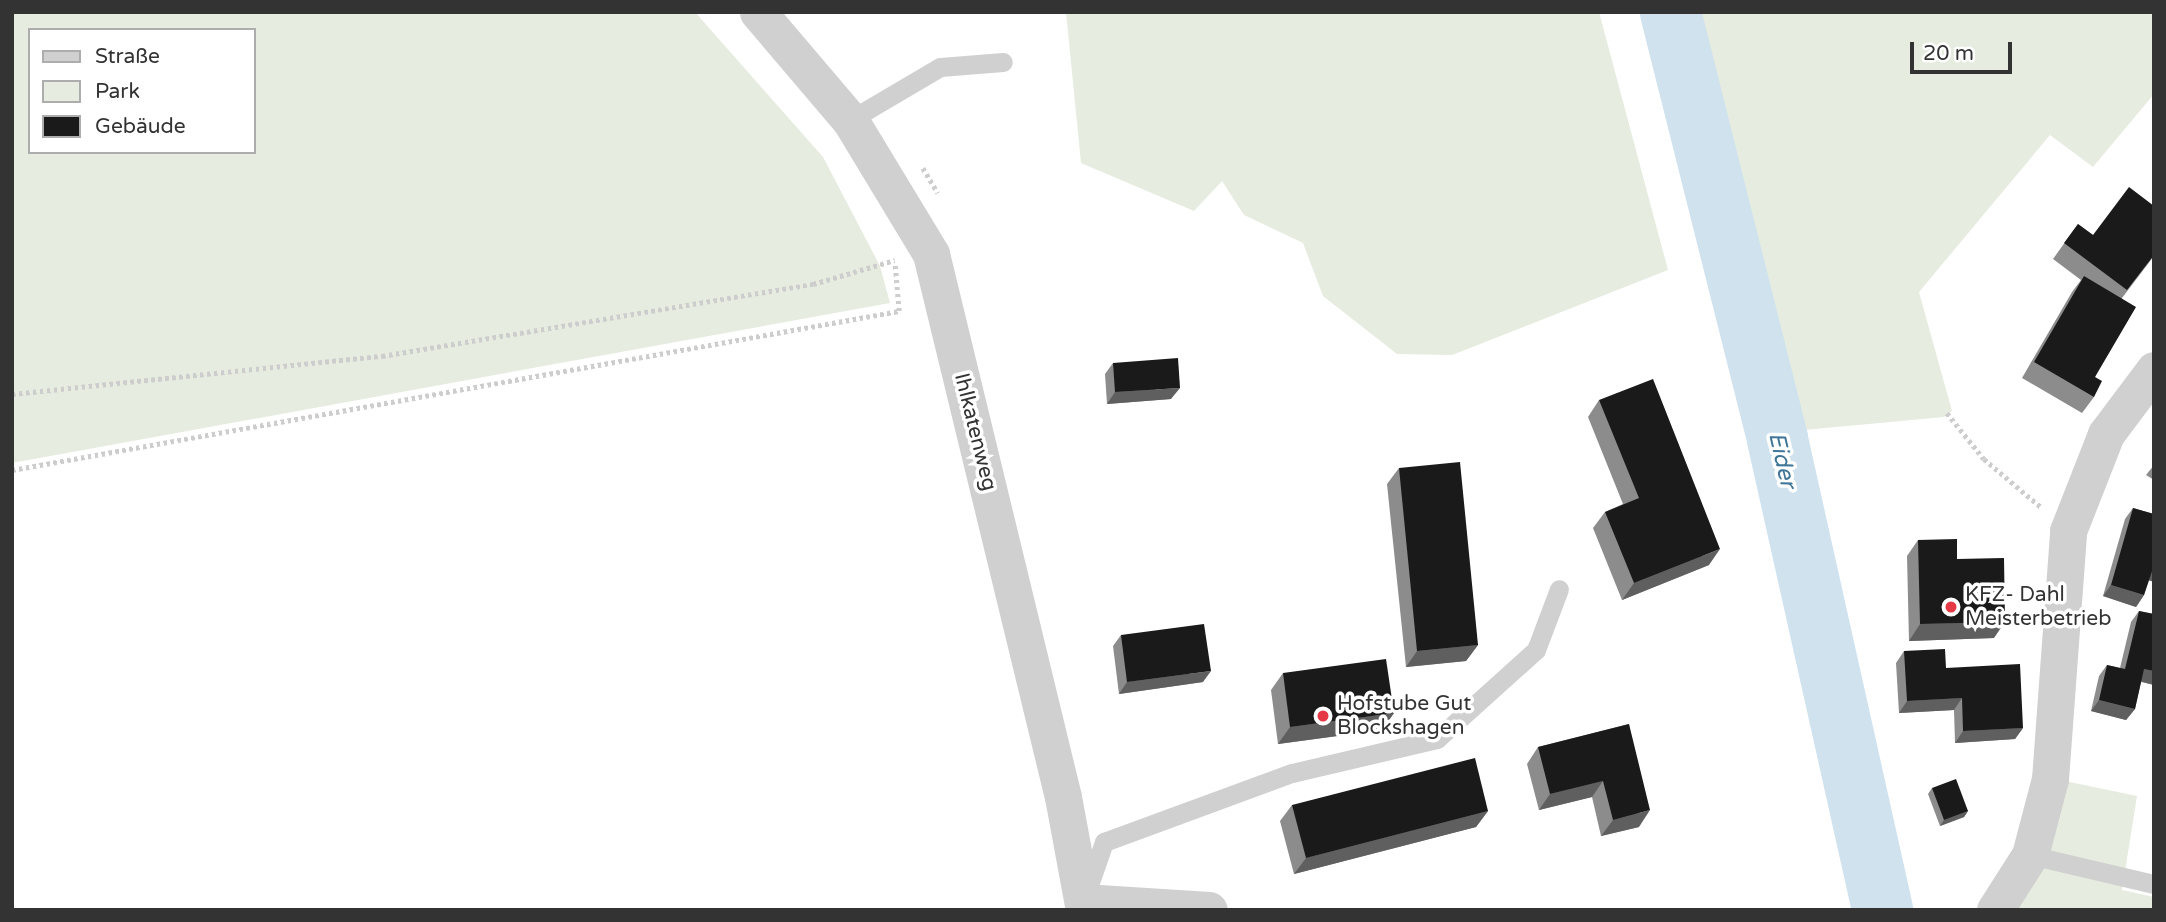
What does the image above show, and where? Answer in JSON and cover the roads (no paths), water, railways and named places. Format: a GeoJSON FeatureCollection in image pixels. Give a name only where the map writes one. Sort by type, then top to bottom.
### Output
{"type":"FeatureCollection","features":[{"type":"Feature","properties":{"kind":"street","name":"Ihlkatenweg"},"geometry":{"type":"LineString","coordinates":[[758,12],[850,120],[931,254],[1018,607],[1083,906]]}},
{"type":"Feature","properties":{"kind":"street"},"geometry":{"type":"LineString","coordinates":[[1995,910],[2031,855],[2050,779],[2068,531],[2106,434],[2154,370]]}},
{"type":"Feature","properties":{"kind":"street"},"geometry":{"type":"LineString","coordinates":[[1083,906],[1209,910]]}},
{"type":"Feature","properties":{"kind":"lane"},"geometry":{"type":"LineString","coordinates":[[850,120],[940,67],[1003,62]]}},
{"type":"Feature","properties":{"kind":"lane"},"geometry":{"type":"LineString","coordinates":[[1083,906],[1104,842],[1292,773],[1437,738],[1536,650],[1559,589]]}},
{"type":"Feature","properties":{"kind":"lane"},"geometry":{"type":"LineString","coordinates":[[2031,855],[2154,884]]}},
{"type":"Feature","properties":{"kind":"waterway","name":"Eider"},"geometry":{"type":"LineString","coordinates":[[1670,12],[1777,439],[1882,910]]}},
{"type":"Feature","properties":{"kind":"place","name":"KFZ- Dahl Meisterbetrieb"},"geometry":{"type":"Point","coordinates":[1951,607]}},
{"type":"Feature","properties":{"kind":"place","name":"Hofstube Gut Blockshagen"},"geometry":{"type":"Point","coordinates":[1323,716]}}]}
